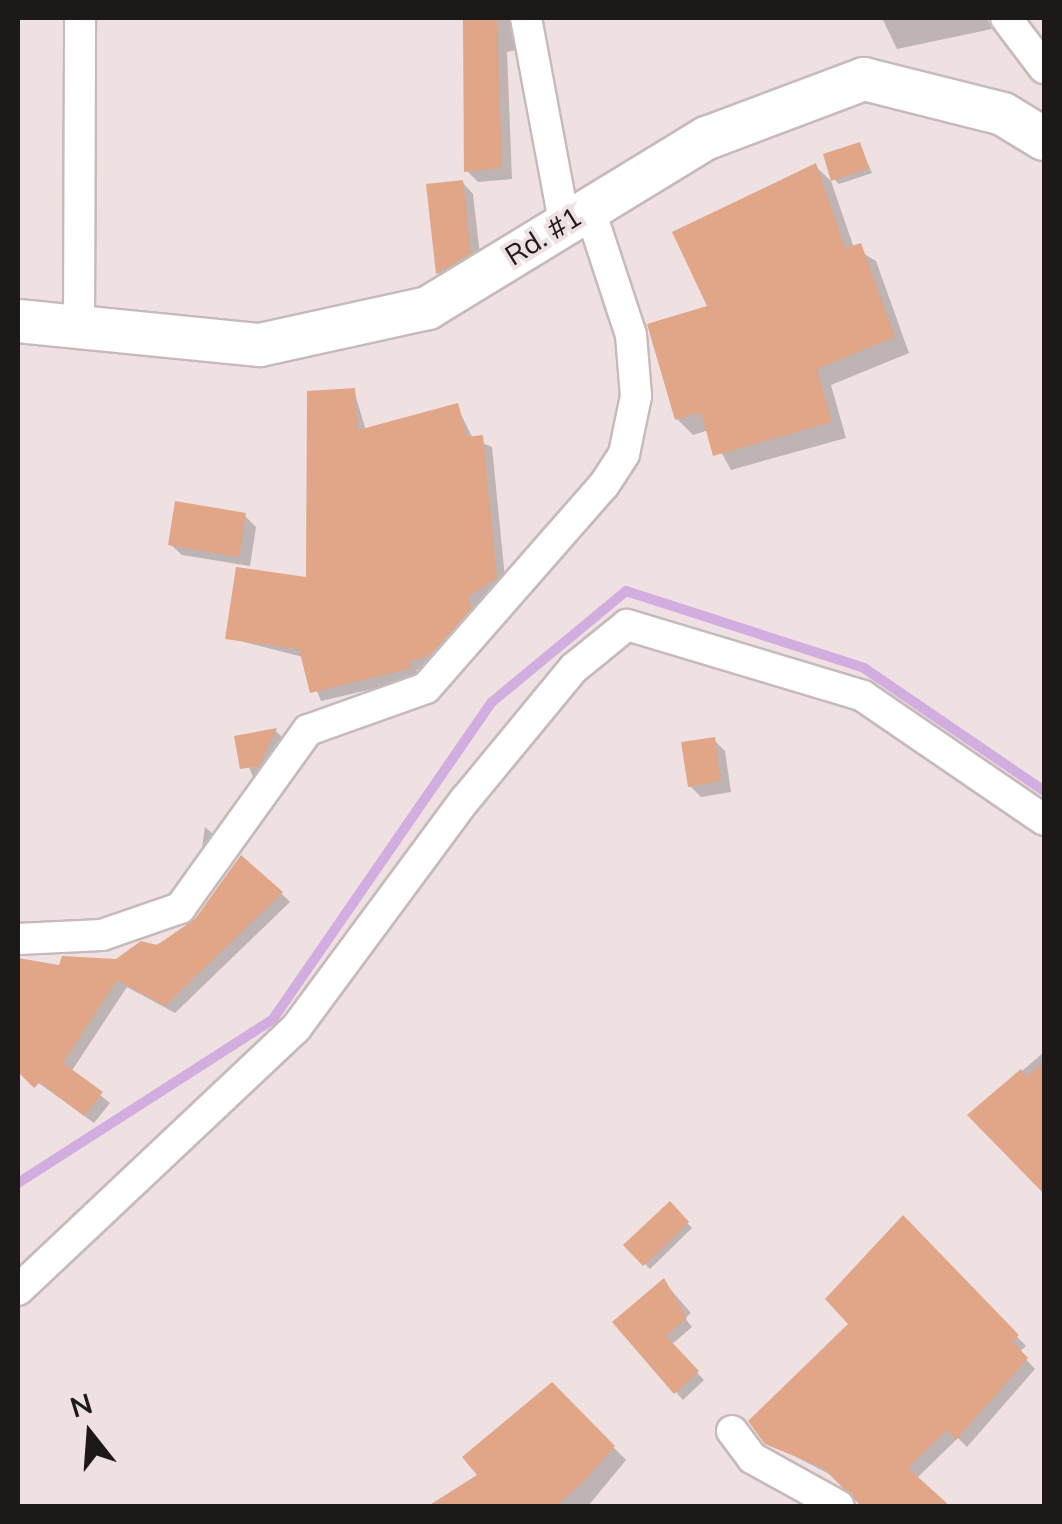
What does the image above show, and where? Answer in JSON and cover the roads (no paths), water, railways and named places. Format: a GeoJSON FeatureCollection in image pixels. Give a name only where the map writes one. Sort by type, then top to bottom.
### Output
{"type":"FeatureCollection","features":[{"type":"Feature","properties":{"kind":"main road","name":"Rd. #1"},"geometry":{"type":"LineString","coordinates":[[18,322],[279,341],[428,308],[707,138],[864,79],[1003,114],[1044,140]]}},
{"type":"Feature","properties":{"kind":"street"},"geometry":{"type":"LineString","coordinates":[[79,328],[80,18]]}},
{"type":"Feature","properties":{"kind":"street"},"geometry":{"type":"LineString","coordinates":[[18,939],[102,935],[180,908],[308,730],[426,688],[604,485],[624,454],[636,396],[631,335],[577,214],[526,18]]}},
{"type":"Feature","properties":{"kind":"street"},"geometry":{"type":"LineString","coordinates":[[1006,18],[1044,68]]}},
{"type":"Feature","properties":{"kind":"street"},"geometry":{"type":"LineString","coordinates":[[18,1290],[296,1028],[465,800],[574,668],[627,625],[863,696],[1044,820]]}},
{"type":"Feature","properties":{"kind":"street"},"geometry":{"type":"LineString","coordinates":[[732,1431],[752,1458],[838,1506]]}},
{"type":"Feature","properties":{"kind":"waterway"},"geometry":{"type":"LineString","coordinates":[[18,1183],[273,1019],[492,702],[626,591],[864,668],[1044,791]]}}]}
